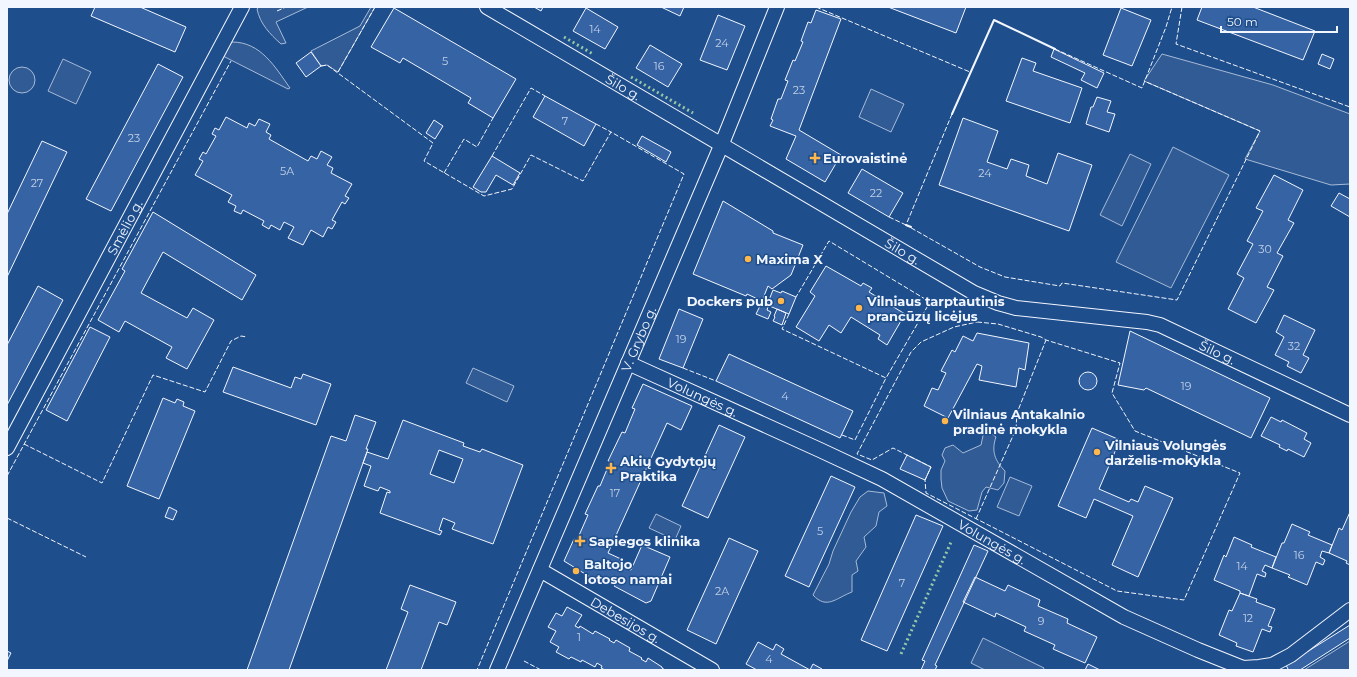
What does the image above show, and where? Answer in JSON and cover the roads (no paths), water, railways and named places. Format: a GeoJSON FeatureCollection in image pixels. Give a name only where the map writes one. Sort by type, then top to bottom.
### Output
{"type":"FeatureCollection","features":[{"type":"Feature","properties":{"kind":"street","name":"Smėlio g."},"geometry":{"type":"LineString","coordinates":[[7,448],[242,7]]}},
{"type":"Feature","properties":{"kind":"street","name":"Šilo g."},"geometry":{"type":"LineString","coordinates":[[487,7],[721,146],[974,293],[998,303],[1016,308],[1147,322],[1160,325],[1350,415]]}},
{"type":"Feature","properties":{"kind":"street","name":"V. Grybo g."},"geometry":{"type":"LineString","coordinates":[[497,670],[721,146],[777,7]]}},
{"type":"Feature","properties":{"kind":"street","name":"Volungės g."},"geometry":{"type":"LineString","coordinates":[[628,363],[876,476],[1124,617],[1243,668],[1272,665],[1291,655],[1350,610]]}},
{"type":"Feature","properties":{"kind":"street","name":"Debesijos g."},"geometry":{"type":"LineString","coordinates":[[540,570],[712,670]]}},
{"type":"Feature","properties":{"kind":"place","name":"Eurovaistinė"},"geometry":{"type":"Point","coordinates":[815,158]}},
{"type":"Feature","properties":{"kind":"place","name":"Maxima X"},"geometry":{"type":"Point","coordinates":[748,259]}},
{"type":"Feature","properties":{"kind":"place","name":"Dockers pub"},"geometry":{"type":"Point","coordinates":[781,301]}},
{"type":"Feature","properties":{"kind":"place","name":"Vilniaus tarptautinis prancūzų licėjus"},"geometry":{"type":"Point","coordinates":[859,308]}},
{"type":"Feature","properties":{"kind":"place","name":"Vilniaus Antakalnio pradinė mokykla"},"geometry":{"type":"Point","coordinates":[945,421]}},
{"type":"Feature","properties":{"kind":"place","name":"Vilniaus Volungės darželis-mokykla"},"geometry":{"type":"Point","coordinates":[1097,452]}},
{"type":"Feature","properties":{"kind":"place","name":"Akių Gydytojų Praktika"},"geometry":{"type":"Point","coordinates":[611,468]}},
{"type":"Feature","properties":{"kind":"place","name":"Sapiegos klinika"},"geometry":{"type":"Point","coordinates":[580,541]}},
{"type":"Feature","properties":{"kind":"place","name":"Baltojo lotoso namai"},"geometry":{"type":"Point","coordinates":[576,571]}}]}
